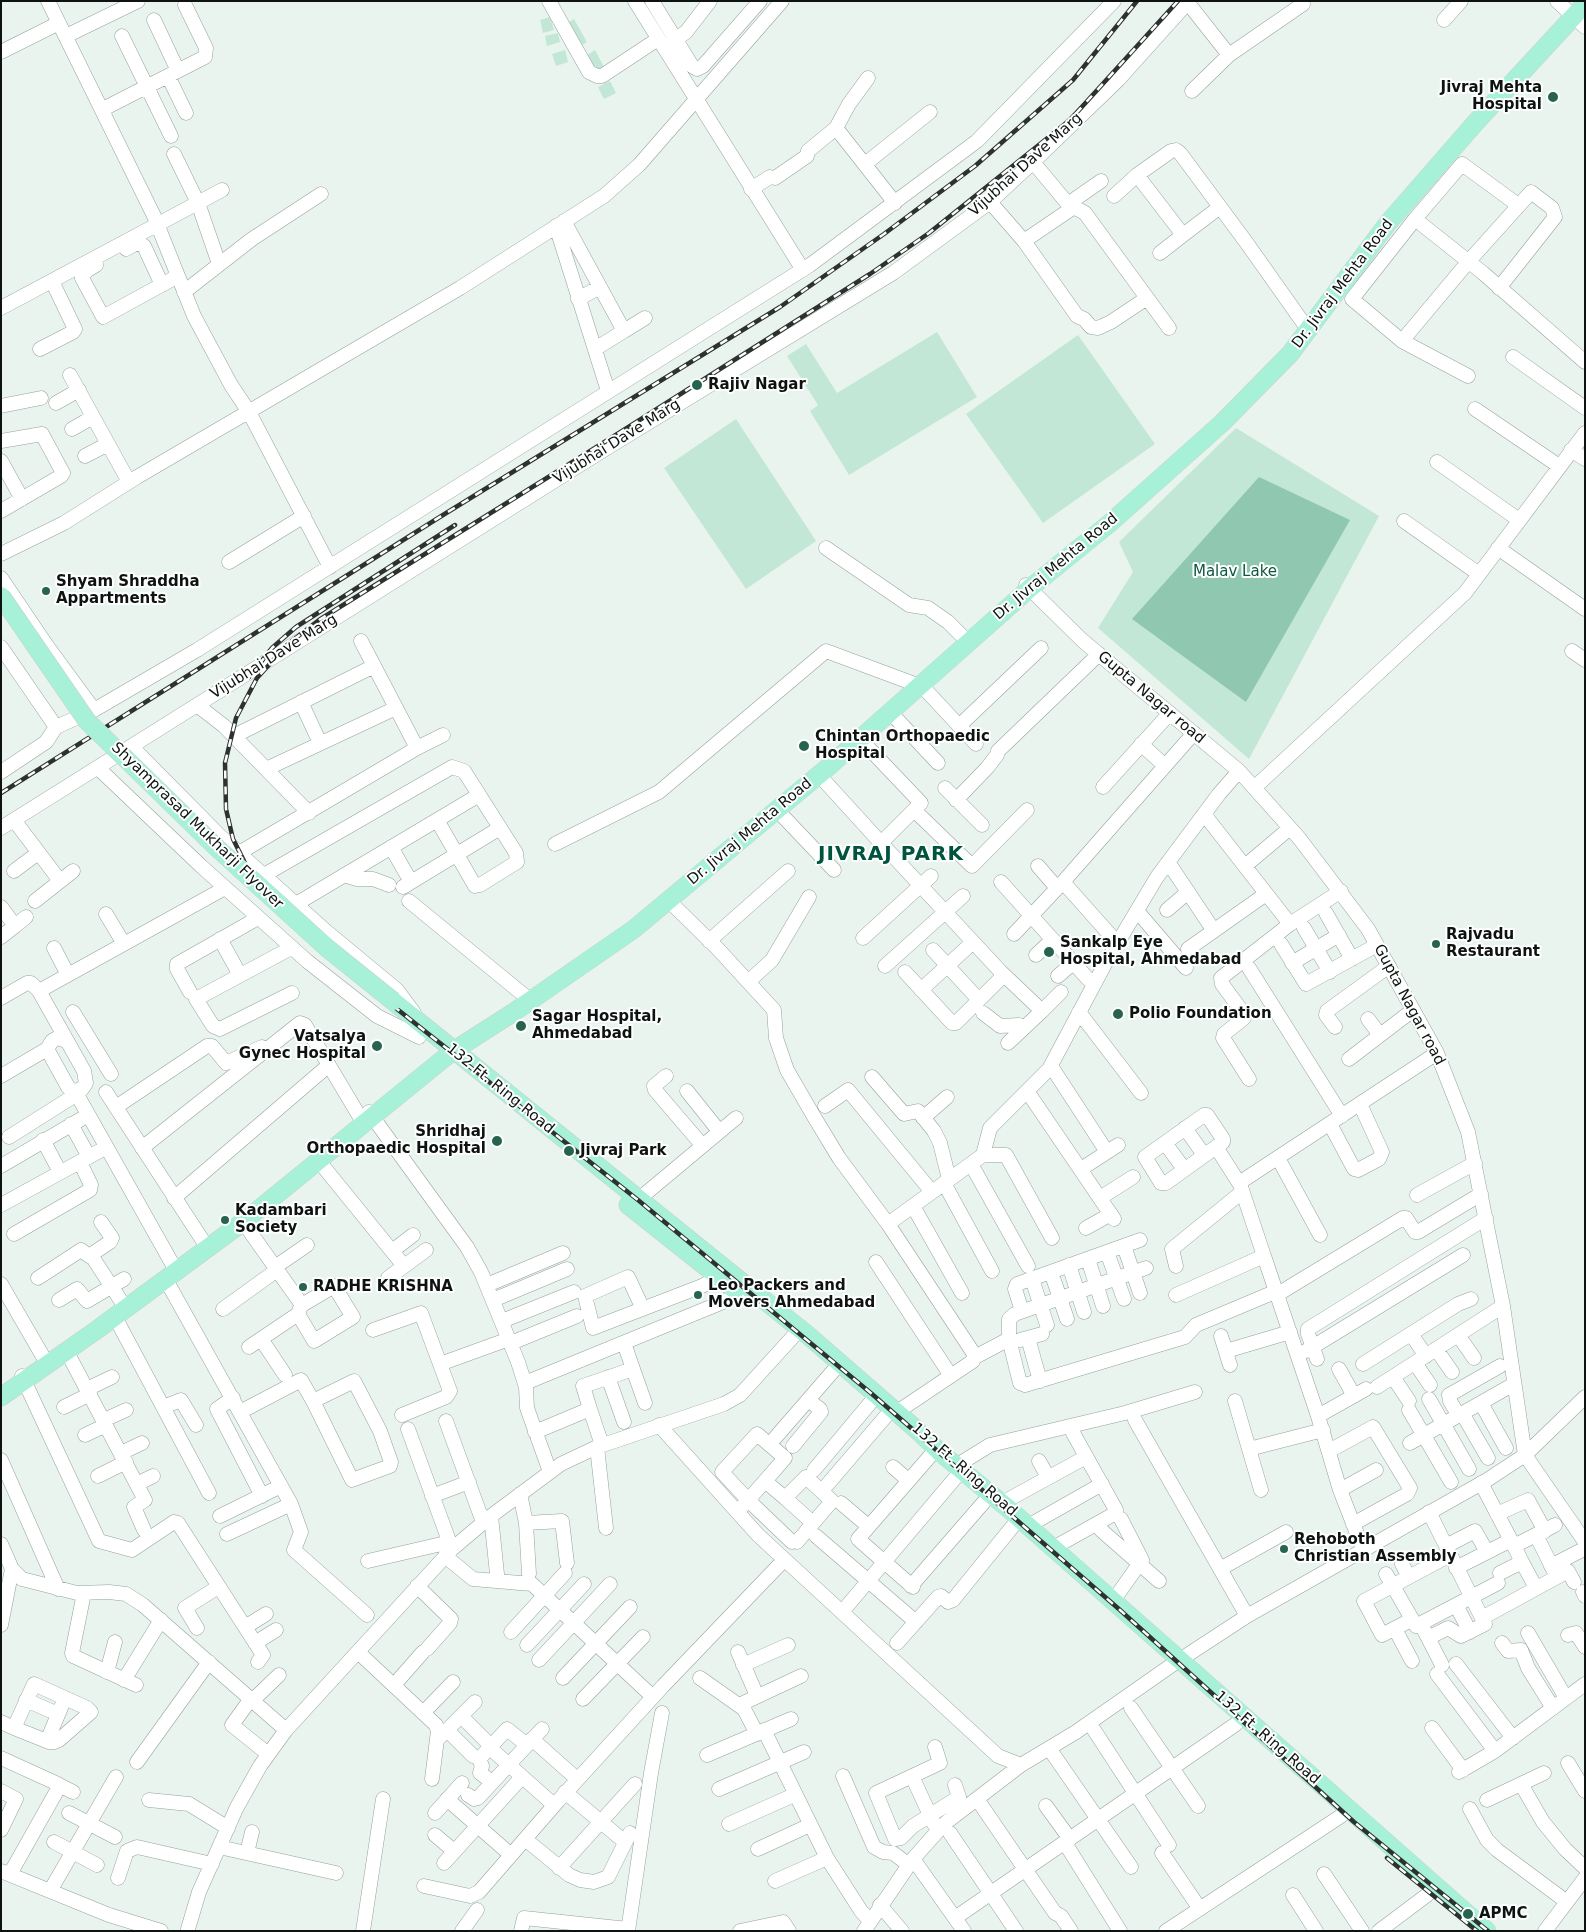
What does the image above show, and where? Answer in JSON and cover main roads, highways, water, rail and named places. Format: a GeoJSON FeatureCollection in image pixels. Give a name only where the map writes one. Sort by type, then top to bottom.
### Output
{"type":"FeatureCollection","features":[{"type":"Feature","properties":{"kind":"main road","name":"Dr. Jivraj Mehta Road"},"geometry":{"type":"LineString","coordinates":[[447,1053],[626,934],[668,900],[819,775],[890,712],[916,684],[1028,586],[1110,523],[1222,423],[1290,354],[1367,267],[1412,214],[1574,10]]}},
{"type":"Feature","properties":{"kind":"main road"},"geometry":{"type":"LineString","coordinates":[[170,1273],[447,1053],[642,914],[820,766],[916,684],[964,638],[1106,520],[1216,420],[1283,351],[1391,210],[1574,10]]}},
{"type":"Feature","properties":{"kind":"main road","name":"Shyamprasad Mukharji Flyover"},"geometry":{"type":"LineString","coordinates":[[1,596],[87,721],[222,854],[389,1005],[422,1032]]}},
{"type":"Feature","properties":{"kind":"main road","name":"Shyamprasad Mukharji Flyover"},"geometry":{"type":"LineString","coordinates":[[1,615],[79,728],[127,773],[208,855],[320,956],[389,1005]]}},
{"type":"Feature","properties":{"kind":"main road","name":"132 Ft. Ring Road"},"geometry":{"type":"LineString","coordinates":[[422,1032],[718,1277],[797,1333],[834,1370],[871,1402],[892,1414],[931,1455],[1002,1503],[1021,1526],[1174,1664],[1486,1931]]}},
{"type":"Feature","properties":{"kind":"main road","name":"132 Ft. Ring Road"},"geometry":{"type":"LineString","coordinates":[[447,1053],[639,1198],[892,1414],[956,1472],[984,1502],[1053,1548],[1113,1601],[1236,1724],[1427,1895],[1470,1931]]}},
{"type":"Feature","properties":{"kind":"main road"},"geometry":{"type":"LineString","coordinates":[[1,1390],[67,1352],[170,1273],[242,1222],[318,1160],[367,1116]]}},
{"type":"Feature","properties":{"kind":"main road"},"geometry":{"type":"LineString","coordinates":[[1,1397],[44,1360],[119,1311]]}},
{"type":"Feature","properties":{"kind":"railway"},"geometry":{"type":"LineString","coordinates":[[1,793],[443,515],[780,307],[884,234],[975,166],[1073,80],[1137,1]]}},
{"type":"Feature","properties":{"kind":"railway"},"geometry":{"type":"LineString","coordinates":[[1178,1],[1070,120],[929,233],[870,274],[319,620],[288,644],[257,678],[236,718],[225,763],[226,809],[233,839],[254,881],[273,906],[315,944],[638,1200],[872,1394],[1120,1610],[1354,1822],[1488,1931]]}},
{"type":"Feature","properties":{"kind":"railway"},"geometry":{"type":"LineString","coordinates":[[249,677],[272,648],[296,627],[455,525]]}},
{"type":"Feature","properties":{"kind":"railway"},"geometry":{"type":"LineString","coordinates":[[1387,1858],[1477,1931]]}},
{"type":"Feature","properties":{"kind":"place","name":"Jivraj Mehta Hospital"},"geometry":{"type":"Point","coordinates":[1553,97]}},
{"type":"Feature","properties":{"kind":"place","name":"Rajiv Nagar"},"geometry":{"type":"Point","coordinates":[697,385]}},
{"type":"Feature","properties":{"kind":"place","name":"Shyam Shraddha Appartments"},"geometry":{"type":"Point","coordinates":[46,591]}},
{"type":"Feature","properties":{"kind":"place","name":"Chintan Orthopaedic Hospital"},"geometry":{"type":"Point","coordinates":[804,746]}},
{"type":"Feature","properties":{"kind":"place","name":"Rajvadu Restaurant"},"geometry":{"type":"Point","coordinates":[1436,944]}},
{"type":"Feature","properties":{"kind":"place","name":"Sankalp Eye Hospital, Ahmedabad"},"geometry":{"type":"Point","coordinates":[1049,952]}},
{"type":"Feature","properties":{"kind":"place","name":"Polio Foundation"},"geometry":{"type":"Point","coordinates":[1118,1014]}},
{"type":"Feature","properties":{"kind":"place","name":"Sagar Hospital, Ahmedabad"},"geometry":{"type":"Point","coordinates":[521,1026]}},
{"type":"Feature","properties":{"kind":"place","name":"Vatsalya Gynec Hospital"},"geometry":{"type":"Point","coordinates":[377,1046]}},
{"type":"Feature","properties":{"kind":"place","name":"Shridhaj Orthopaedic Hospital"},"geometry":{"type":"Point","coordinates":[497,1141]}},
{"type":"Feature","properties":{"kind":"place","name":"Jivraj Park"},"geometry":{"type":"Point","coordinates":[569,1151]}},
{"type":"Feature","properties":{"kind":"place","name":"Kadambari Society"},"geometry":{"type":"Point","coordinates":[225,1220]}},
{"type":"Feature","properties":{"kind":"place","name":"RADHE KRISHNA"},"geometry":{"type":"Point","coordinates":[303,1287]}},
{"type":"Feature","properties":{"kind":"place","name":"Leo Packers and Movers Ahmedabad"},"geometry":{"type":"Point","coordinates":[698,1295]}},
{"type":"Feature","properties":{"kind":"place","name":"Rehoboth Christian Assembly"},"geometry":{"type":"Point","coordinates":[1284,1549]}},
{"type":"Feature","properties":{"kind":"place","name":"APMC"},"geometry":{"type":"Point","coordinates":[1468,1914]}},
{"type":"Feature","properties":{"kind":"district","name":"JIVRAJ PARK"},"geometry":{"type":"Point","coordinates":[891,855]}},
{"type":"Feature","properties":{"kind":"park label","name":"Malav Lake"},"geometry":{"type":"Point","coordinates":[1235,572]}}]}
